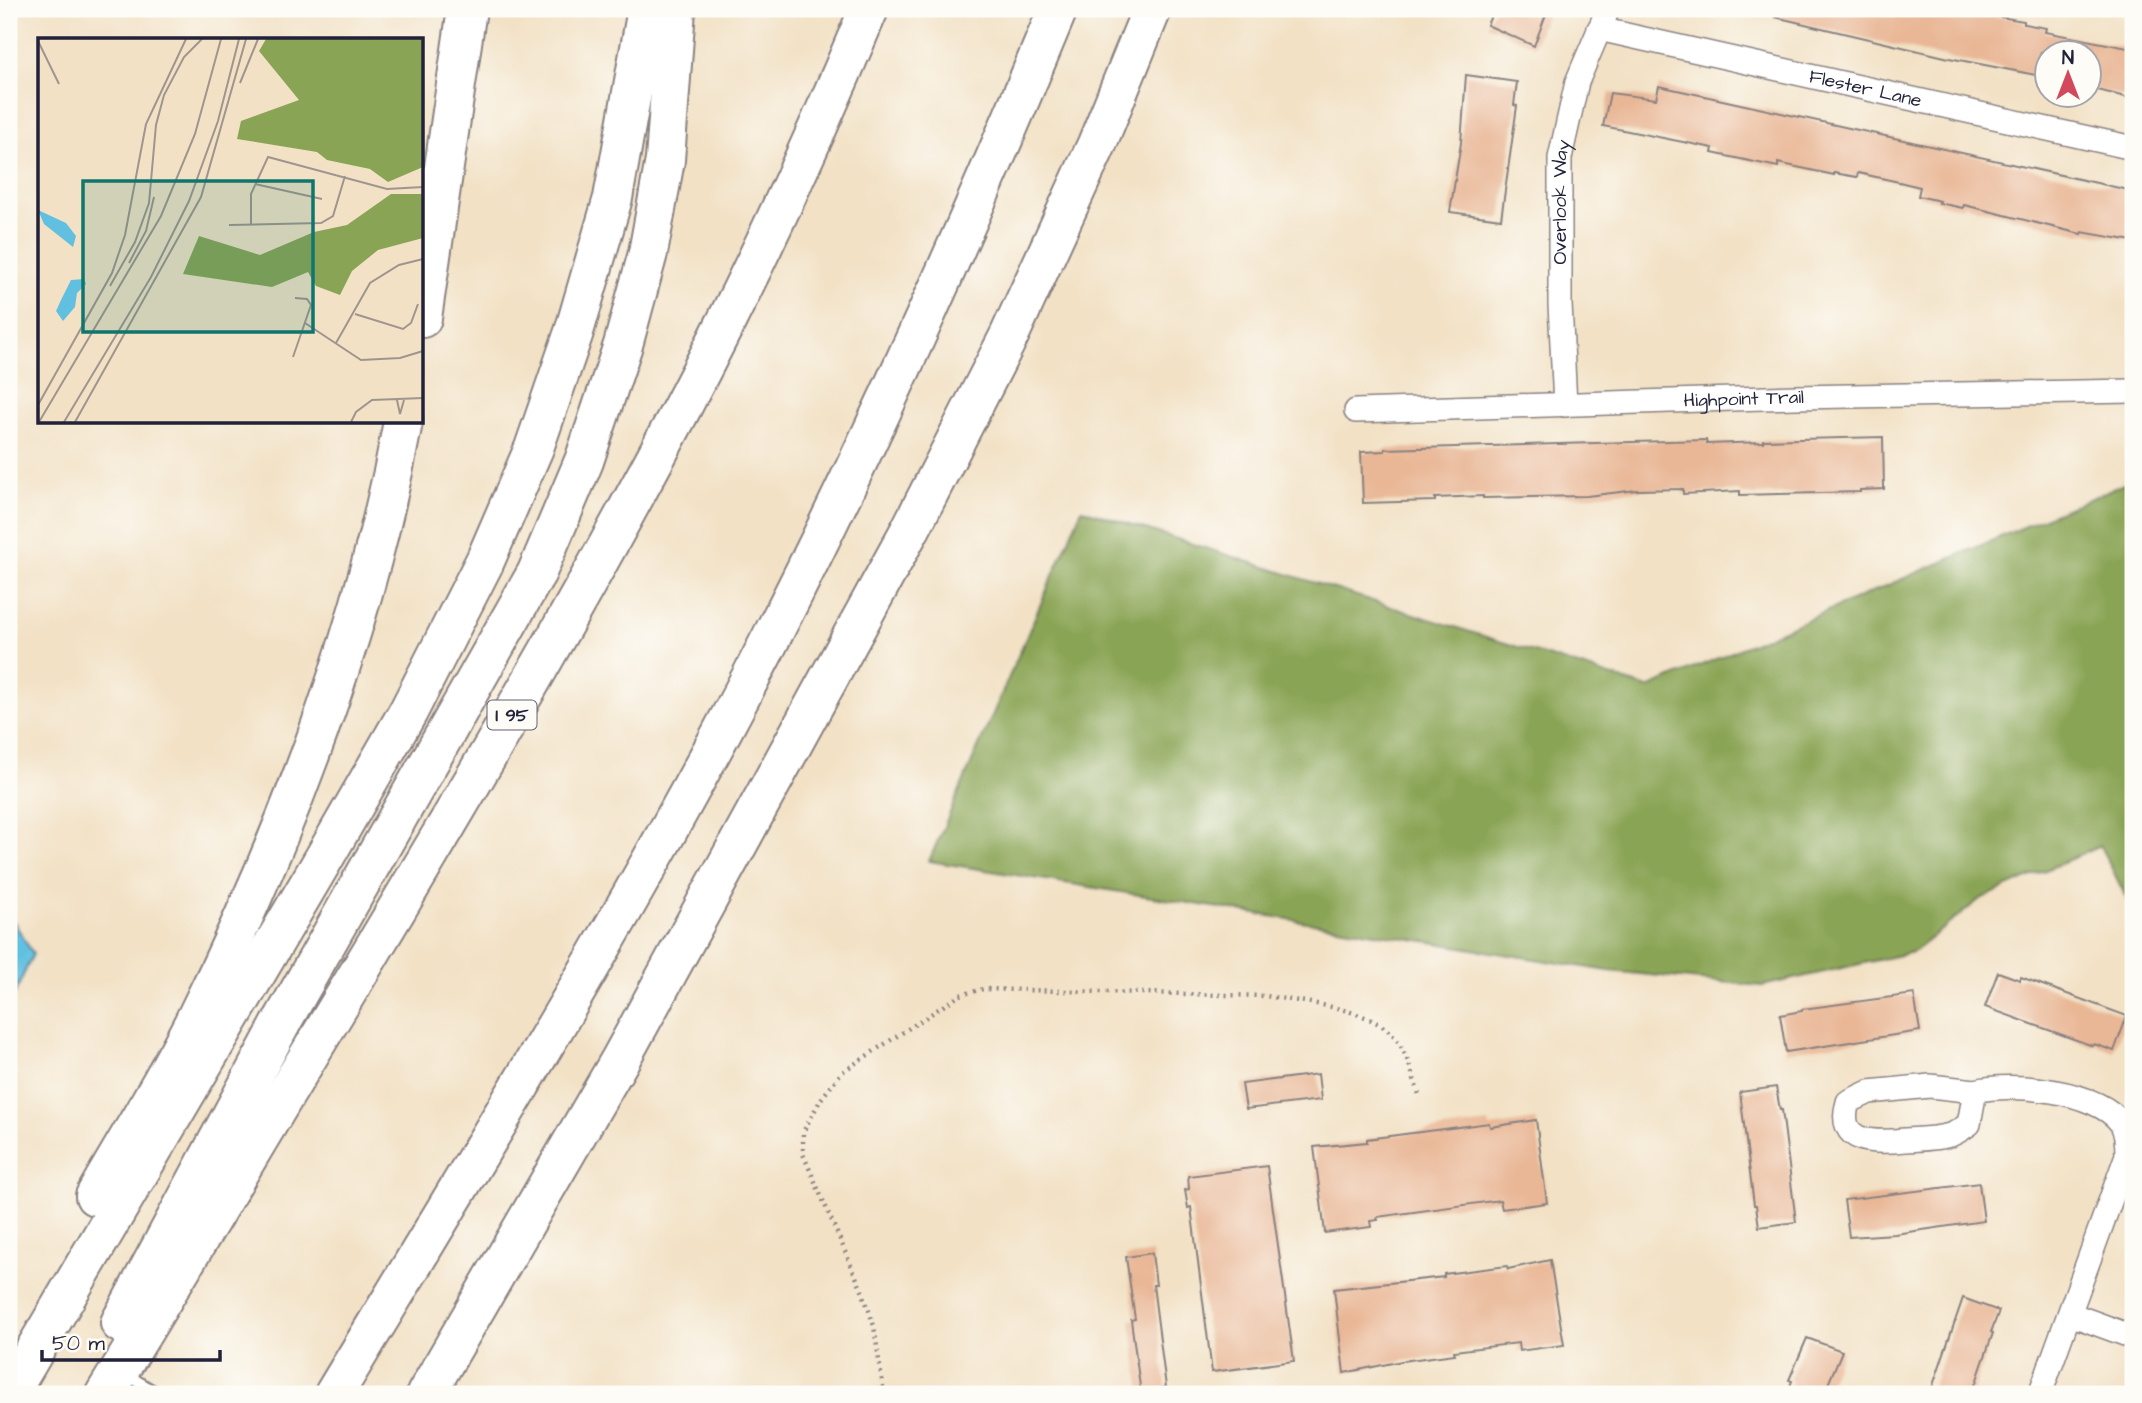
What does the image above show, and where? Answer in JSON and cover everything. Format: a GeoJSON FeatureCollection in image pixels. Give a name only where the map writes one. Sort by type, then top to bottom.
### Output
{"type":"FeatureCollection","features":[{"type":"Feature","properties":{"kind":"highway"},"geometry":{"type":"LineString","coordinates":[[424,304],[467,9]]}},
{"type":"Feature","properties":{"kind":"highway"},"geometry":{"type":"LineString","coordinates":[[9,1394],[408,712],[485,561],[534,448],[574,332],[614,198],[647,9]]}},
{"type":"Feature","properties":{"kind":"highway"},"geometry":{"type":"LineString","coordinates":[[81,1394],[259,1063],[537,572],[584,461],[623,345],[648,253],[665,160],[676,9]]}},
{"type":"Feature","properties":{"kind":"highway","name":"I 95"},"geometry":{"type":"LineString","coordinates":[[112,1382],[455,812],[549,652],[631,504],[727,319],[823,118],[869,9]]}},
{"type":"Feature","properties":{"kind":"highway"},"geometry":{"type":"LineString","coordinates":[[334,1394],[528,1073],[716,742],[887,401],[985,187],[1058,9]]}},
{"type":"Feature","properties":{"kind":"highway"},"geometry":{"type":"LineString","coordinates":[[426,1394],[620,1059],[911,528],[1009,336],[1097,144],[1152,9]]}},
{"type":"Feature","properties":{"kind":"highway"},"geometry":{"type":"LineString","coordinates":[[9,1348],[196,1017],[272,852],[336,683],[388,502],[403,424]]}},
{"type":"Feature","properties":{"kind":"street","name":"Flester Lane"},"geometry":{"type":"LineString","coordinates":[[1604,19],[2133,148]]}},
{"type":"Feature","properties":{"kind":"street","name":"Overlook Way"},"geometry":{"type":"LineString","coordinates":[[1565,405],[1560,304],[1560,158],[1577,82],[1604,19]]}},
{"type":"Feature","properties":{"kind":"street","name":"Highpoint Trail"},"geometry":{"type":"LineString","coordinates":[[1356,411],[1796,397],[2133,391]]}},
{"type":"Feature","properties":{"kind":"street"},"geometry":{"type":"LineString","coordinates":[[1975,1091],[1969,1124],[1953,1134],[1936,1138],[1865,1142],[1848,1129],[1844,1116],[1848,1102],[1869,1092],[1930,1086],[1975,1091],[2014,1087],[2037,1088],[2081,1098],[2106,1110],[2121,1123],[2127,1139],[2127,1155],[2040,1394]]}},
{"type":"Feature","properties":{"kind":"street"},"geometry":{"type":"LineString","coordinates":[[2070,1314],[2133,1337]]}},
{"type":"Feature","properties":{"kind":"lane"},"geometry":{"type":"LineString","coordinates":[[112,1382],[159,1394]]}},
{"type":"Feature","properties":{"kind":"path"},"geometry":{"type":"LineString","coordinates":[[884,1394],[874,1326],[863,1293],[803,1154],[803,1132],[821,1099],[842,1072],[960,995],[983,989],[1266,996],[1309,1003],[1364,1017],[1391,1032],[1409,1063],[1419,1095]]}},
{"type":"Feature","properties":{"kind":"green space"},"geometry":{"type":"Polygon","coordinates":[[[2133,480],[2133,910],[2100,846],[1980,899],[1913,952],[1762,986],[1609,971],[929,861],[1082,509],[1648,688],[2133,480]]]}},
{"type":"Feature","properties":{"kind":"water"},"geometry":{"type":"Polygon","coordinates":[[[9,914],[33,954],[15,993],[9,998],[9,914]]]}},
{"type":"Feature","properties":{"kind":"building"},"geometry":{"type":"Polygon","coordinates":[[[1494,9],[1548,9],[1534,46],[1487,25],[1494,9]]]}},
{"type":"Feature","properties":{"kind":"building"},"geometry":{"type":"Polygon","coordinates":[[[1776,9],[1952,9],[2024,21],[2024,24],[2046,28],[2045,32],[2076,38],[2034,38],[2034,75],[1949,58],[1775,17],[1776,9]]]}},
{"type":"Feature","properties":{"kind":"building"},"geometry":{"type":"Polygon","coordinates":[[[2104,43],[2133,49],[2133,99],[2104,92],[2104,43]]]}},
{"type":"Feature","properties":{"kind":"building"},"geometry":{"type":"Polygon","coordinates":[[[1466,75],[1517,82],[1514,105],[1517,106],[1501,219],[1450,212],[1461,143],[1466,75]]]}},
{"type":"Feature","properties":{"kind":"building"},"geometry":{"type":"Polygon","coordinates":[[[1659,86],[2133,191],[2133,241],[2082,232],[2081,234],[1964,205],[1963,208],[1939,203],[1940,201],[1918,196],[1920,187],[1858,173],[1857,177],[1778,163],[1778,167],[1712,153],[1713,148],[1603,126],[1610,93],[1656,99],[1659,86]]]}},
{"type":"Feature","properties":{"kind":"building"},"geometry":{"type":"Polygon","coordinates":[[[1883,437],[1884,489],[1740,495],[1740,491],[1683,494],[1683,489],[1637,490],[1587,496],[1483,496],[1435,498],[1435,501],[1363,503],[1361,452],[1385,449],[1706,440],[1707,444],[1883,437]]]}},
{"type":"Feature","properties":{"kind":"building"},"geometry":{"type":"Polygon","coordinates":[[[1998,972],[2020,980],[2021,977],[2127,1016],[2114,1051],[1985,1007],[1998,972]]]}},
{"type":"Feature","properties":{"kind":"building"},"geometry":{"type":"Polygon","coordinates":[[[1914,994],[1920,1031],[1786,1052],[1780,1015],[1802,1009],[1914,994]]]}},
{"type":"Feature","properties":{"kind":"building"},"geometry":{"type":"Polygon","coordinates":[[[1318,1074],[1321,1100],[1246,1109],[1242,1084],[1318,1074]]]}},
{"type":"Feature","properties":{"kind":"building"},"geometry":{"type":"Polygon","coordinates":[[[1776,1087],[1782,1110],[1796,1222],[1759,1227],[1740,1092],[1776,1087]]]}},
{"type":"Feature","properties":{"kind":"building"},"geometry":{"type":"Polygon","coordinates":[[[1536,1120],[1547,1203],[1502,1209],[1500,1200],[1377,1217],[1378,1220],[1370,1221],[1371,1227],[1325,1233],[1314,1147],[1367,1142],[1367,1139],[1489,1123],[1490,1127],[1536,1120]]]}},
{"type":"Feature","properties":{"kind":"building"},"geometry":{"type":"Polygon","coordinates":[[[1267,1166],[1294,1361],[1212,1372],[1191,1207],[1188,1208],[1185,1190],[1189,1189],[1188,1176],[1267,1166]]]}},
{"type":"Feature","properties":{"kind":"building"},"geometry":{"type":"Polygon","coordinates":[[[1979,1183],[1984,1221],[1895,1234],[1849,1237],[1844,1200],[1979,1183]]]}},
{"type":"Feature","properties":{"kind":"building"},"geometry":{"type":"Polygon","coordinates":[[[1152,1253],[1156,1285],[1153,1285],[1166,1387],[1141,1394],[1131,1320],[1135,1319],[1126,1257],[1152,1253]]]}},
{"type":"Feature","properties":{"kind":"building"},"geometry":{"type":"Polygon","coordinates":[[[1550,1260],[1564,1345],[1519,1351],[1518,1343],[1454,1351],[1455,1354],[1344,1373],[1334,1289],[1444,1277],[1444,1274],[1507,1266],[1508,1269],[1550,1260]]]}},
{"type":"Feature","properties":{"kind":"building"},"geometry":{"type":"Polygon","coordinates":[[[1963,1298],[1999,1311],[1991,1332],[1993,1333],[1972,1394],[1930,1394],[1963,1298]]]}},
{"type":"Feature","properties":{"kind":"building"},"geometry":{"type":"Polygon","coordinates":[[[1807,1338],[1842,1351],[1824,1394],[1787,1394],[1792,1381],[1789,1380],[1807,1338]]]}}]}
